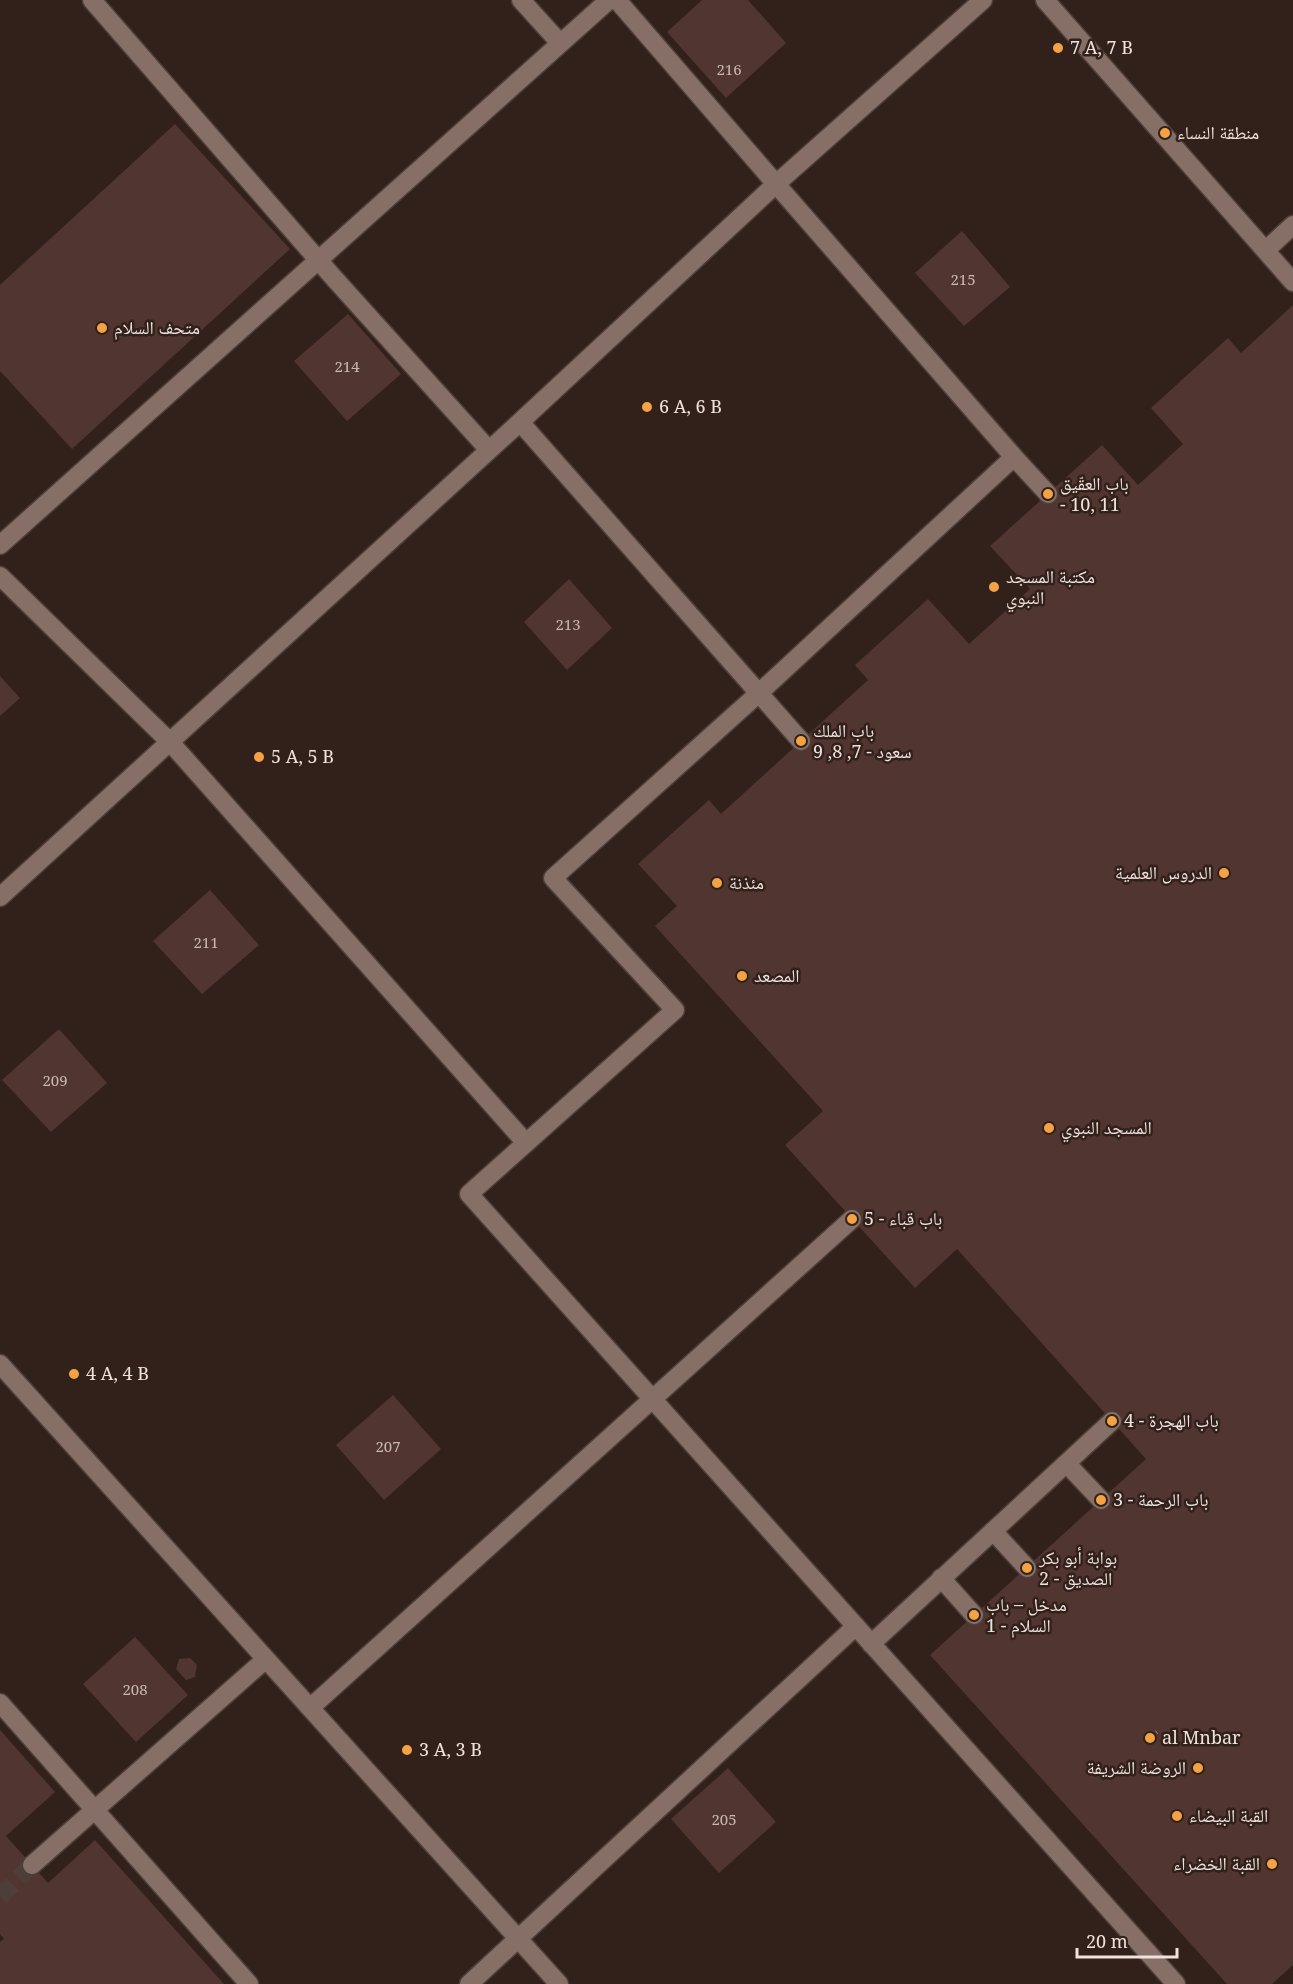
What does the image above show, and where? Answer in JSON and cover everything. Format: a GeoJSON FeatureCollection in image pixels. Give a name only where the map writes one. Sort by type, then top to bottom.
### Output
{"type":"FeatureCollection","features":[{"type":"Feature","properties":{"kind":"street"},"geometry":{"type":"LineString","coordinates":[[93,0],[319,260],[489,450]]}},
{"type":"Feature","properties":{"kind":"street"},"geometry":{"type":"LineString","coordinates":[[521,0],[561,43]]}},
{"type":"Feature","properties":{"kind":"street"},"geometry":{"type":"LineString","coordinates":[[0,545],[609,0]]}},
{"type":"Feature","properties":{"kind":"street"},"geometry":{"type":"LineString","coordinates":[[617,0],[1048,494]]}},
{"type":"Feature","properties":{"kind":"street"},"geometry":{"type":"LineString","coordinates":[[0,897],[777,184],[983,0]]}},
{"type":"Feature","properties":{"kind":"street"},"geometry":{"type":"LineString","coordinates":[[1045,0],[1293,282]]}},
{"type":"Feature","properties":{"kind":"street"},"geometry":{"type":"LineString","coordinates":[[1266,250],[1293,225]]}},
{"type":"Feature","properties":{"kind":"street"},"geometry":{"type":"LineString","coordinates":[[520,422],[801,741]]}},
{"type":"Feature","properties":{"kind":"street"},"geometry":{"type":"LineString","coordinates":[[1014,457],[759,693],[553,878],[675,1010],[469,1194],[1176,1984]]}},
{"type":"Feature","properties":{"kind":"street"},"geometry":{"type":"LineString","coordinates":[[0,576],[171,742],[526,1143]]}},
{"type":"Feature","properties":{"kind":"street"},"geometry":{"type":"LineString","coordinates":[[310,1708],[852,1219]]}},
{"type":"Feature","properties":{"kind":"street"},"geometry":{"type":"LineString","coordinates":[[0,1364],[559,1984]]}},
{"type":"Feature","properties":{"kind":"street"},"geometry":{"type":"LineString","coordinates":[[871,1644],[1112,1421]]}},
{"type":"Feature","properties":{"kind":"street"},"geometry":{"type":"LineString","coordinates":[[1067,1464],[1101,1500]]}},
{"type":"Feature","properties":{"kind":"street"},"geometry":{"type":"LineString","coordinates":[[993,1531],[1027,1568]]}},
{"type":"Feature","properties":{"kind":"street"},"geometry":{"type":"LineString","coordinates":[[941,1578],[974,1615]]}},
{"type":"Feature","properties":{"kind":"street"},"geometry":{"type":"LineString","coordinates":[[469,1984],[856,1626]]}},
{"type":"Feature","properties":{"kind":"street"},"geometry":{"type":"LineString","coordinates":[[32,1865],[266,1659]]}},
{"type":"Feature","properties":{"kind":"street"},"geometry":{"type":"LineString","coordinates":[[0,1703],[249,1984]]}},
{"type":"Feature","properties":{"kind":"path"},"geometry":{"type":"LineString","coordinates":[[1147,1740],[1157,1732]]}},
{"type":"Feature","properties":{"kind":"building"},"geometry":{"type":"Polygon","coordinates":[[[702,0],[748,0],[786,43],[726,98],[667,32],[702,0]]]}},
{"type":"Feature","properties":{"kind":"building","name":"متحف السلام"},"geometry":{"type":"Polygon","coordinates":[[[175,124],[290,249],[72,449],[0,371],[0,285],[175,124]]]}},
{"type":"Feature","properties":{"kind":"building"},"geometry":{"type":"Polygon","coordinates":[[[962,231],[1010,287],[964,326],[915,273],[962,231]]]}},
{"type":"Feature","properties":{"kind":"building","name":"المسجد النبوي"},"geometry":{"type":"Polygon","coordinates":[[[1293,305],[1293,1965],[1272,1984],[1227,1984],[930,1655],[1146,1459],[957,1249],[915,1288],[785,1145],[823,1111],[655,926],[677,906],[638,864],[709,800],[721,814],[868,680],[855,665],[928,599],[969,644],[1030,589],[990,546],[1102,445],[1138,485],[1183,444],[1151,408],[1228,338],[1241,353],[1293,305]]]}},
{"type":"Feature","properties":{"kind":"building"},"geometry":{"type":"Polygon","coordinates":[[[348,314],[401,374],[347,421],[294,361],[348,314]]]}},
{"type":"Feature","properties":{"kind":"building"},"geometry":{"type":"Polygon","coordinates":[[[569,579],[612,628],[567,670],[524,622],[569,579]]]}},
{"type":"Feature","properties":{"kind":"building"},"geometry":{"type":"Polygon","coordinates":[[[0,676],[20,698],[0,716],[0,676]]]}},
{"type":"Feature","properties":{"kind":"building"},"geometry":{"type":"Polygon","coordinates":[[[210,890],[259,945],[202,994],[153,941],[210,890]]]}},
{"type":"Feature","properties":{"kind":"building"},"geometry":{"type":"Polygon","coordinates":[[[59,1029],[107,1083],[51,1132],[2,1080],[59,1029]]]}},
{"type":"Feature","properties":{"kind":"building"},"geometry":{"type":"Polygon","coordinates":[[[393,1395],[441,1449],[384,1500],[336,1445],[393,1395]]]}},
{"type":"Feature","properties":{"kind":"building"},"geometry":{"type":"Polygon","coordinates":[[[135,1637],[188,1695],[136,1742],[83,1684],[135,1637]]]}},
{"type":"Feature","properties":{"kind":"building"},"geometry":{"type":"Polygon","coordinates":[[[190,1658],[197,1665],[195,1677],[186,1680],[176,1669],[179,1659],[190,1658]]]}},
{"type":"Feature","properties":{"kind":"building"},"geometry":{"type":"Polygon","coordinates":[[[0,1730],[55,1792],[6,1836],[48,1883],[95,1840],[224,1984],[0,1984],[0,1942],[4,1939],[0,1934],[0,1730]]]}},
{"type":"Feature","properties":{"kind":"building"},"geometry":{"type":"Polygon","coordinates":[[[728,1768],[776,1822],[719,1873],[671,1819],[728,1768]]]}},
{"type":"Feature","properties":{"kind":"tunnel"},"geometry":{"type":"LineString","coordinates":[[0,1897],[32,1865]]}},
{"type":"Feature","properties":{"kind":"place","name":"7 A, 7 B"},"geometry":{"type":"Point","coordinates":[1058,48]}},
{"type":"Feature","properties":{"kind":"place","name":"منطقة النساء"},"geometry":{"type":"Point","coordinates":[1165,133]}},
{"type":"Feature","properties":{"kind":"place","name":"متحف السلام"},"geometry":{"type":"Point","coordinates":[102,328]}},
{"type":"Feature","properties":{"kind":"place","name":"6 A, 6 B"},"geometry":{"type":"Point","coordinates":[647,407]}},
{"type":"Feature","properties":{"kind":"place","name":"باب العقّيق - 10, 11"},"geometry":{"type":"Point","coordinates":[1048,494]}},
{"type":"Feature","properties":{"kind":"place","name":"مكتبة المسجد النبوي"},"geometry":{"type":"Point","coordinates":[994,587]}},
{"type":"Feature","properties":{"kind":"place","name":"باب الملك سعود - 7, 8, 9"},"geometry":{"type":"Point","coordinates":[801,741]}},
{"type":"Feature","properties":{"kind":"place","name":"5 A, 5 B"},"geometry":{"type":"Point","coordinates":[259,757]}},
{"type":"Feature","properties":{"kind":"place","name":"الدروس العلمية"},"geometry":{"type":"Point","coordinates":[1224,873]}},
{"type":"Feature","properties":{"kind":"place","name":"مئذنة"},"geometry":{"type":"Point","coordinates":[717,883]}},
{"type":"Feature","properties":{"kind":"place","name":"المصعد"},"geometry":{"type":"Point","coordinates":[742,976]}},
{"type":"Feature","properties":{"kind":"place","name":"المسجد النبوي"},"geometry":{"type":"Point","coordinates":[1049,1128]}},
{"type":"Feature","properties":{"kind":"place","name":"باب قباء - 5"},"geometry":{"type":"Point","coordinates":[852,1219]}},
{"type":"Feature","properties":{"kind":"place","name":"4 A, 4 B"},"geometry":{"type":"Point","coordinates":[74,1374]}},
{"type":"Feature","properties":{"kind":"place","name":"باب الهجرة - 4"},"geometry":{"type":"Point","coordinates":[1112,1421]}},
{"type":"Feature","properties":{"kind":"place","name":"باب الرحمة - 3"},"geometry":{"type":"Point","coordinates":[1101,1500]}},
{"type":"Feature","properties":{"kind":"place","name":"بوابة أبو بكر الصديق - 2"},"geometry":{"type":"Point","coordinates":[1027,1568]}},
{"type":"Feature","properties":{"kind":"place","name":"مدخل – باب السلام - 1"},"geometry":{"type":"Point","coordinates":[974,1615]}},
{"type":"Feature","properties":{"kind":"place","name":"al Mnbar"},"geometry":{"type":"Point","coordinates":[1150,1738]}},
{"type":"Feature","properties":{"kind":"place","name":"3 A, 3 B"},"geometry":{"type":"Point","coordinates":[407,1750]}},
{"type":"Feature","properties":{"kind":"place","name":"الروضة الشريفة"},"geometry":{"type":"Point","coordinates":[1198,1768]}},
{"type":"Feature","properties":{"kind":"place","name":"القبة البيضاء"},"geometry":{"type":"Point","coordinates":[1177,1816]}},
{"type":"Feature","properties":{"kind":"place","name":"القبة الخضراء"},"geometry":{"type":"Point","coordinates":[1272,1864]}}]}
